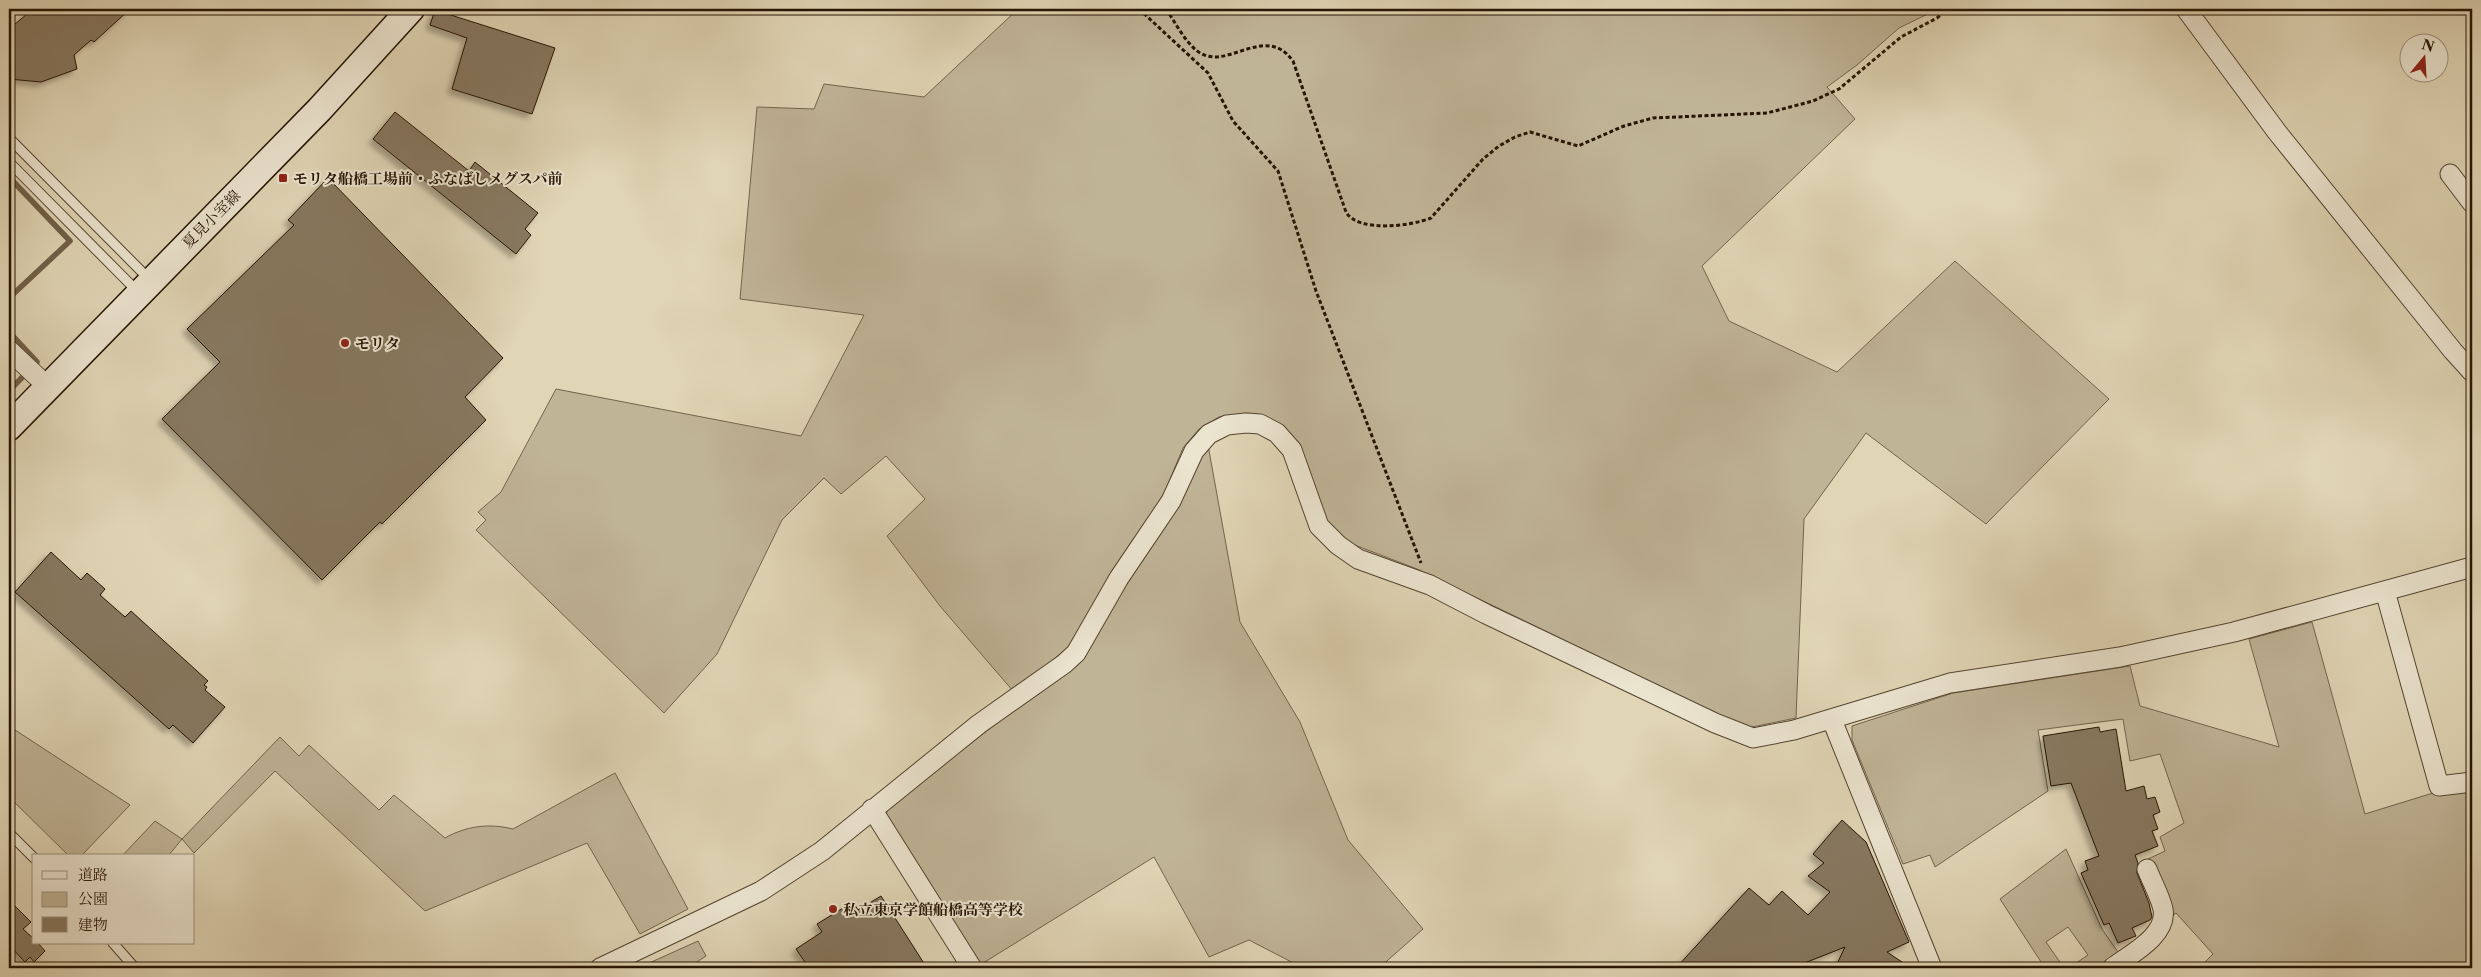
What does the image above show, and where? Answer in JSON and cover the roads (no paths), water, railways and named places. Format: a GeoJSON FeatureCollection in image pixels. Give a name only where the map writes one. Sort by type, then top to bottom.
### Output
{"type":"FeatureCollection","features":[{"type":"Feature","properties":{"kind":"main road","name":"夏見小室線"},"geometry":{"type":"LineString","coordinates":[[9,427],[144,286],[319,110],[411,9]]}},
{"type":"Feature","properties":{"kind":"street"},"geometry":{"type":"LineString","coordinates":[[2186,9],[2277,132],[2453,352],[2472,372]]}},
{"type":"Feature","properties":{"kind":"street"},"geometry":{"type":"LineString","coordinates":[[2450,174],[2472,203]]}},
{"type":"Feature","properties":{"kind":"street"},"geometry":{"type":"LineString","coordinates":[[9,350],[47,386]]}},
{"type":"Feature","properties":{"kind":"street"},"geometry":{"type":"LineString","coordinates":[[600,968],[761,891],[822,851],[979,724],[1064,664],[1076,653],[1119,578],[1172,501],[1194,451],[1209,434],[1227,425],[1260,424],[1277,433],[1292,450],[1319,526],[1338,545],[1358,559],[1430,585],[1486,614],[1715,723],[1753,738],[1832,720],[1950,683],[2130,655],[2234,632],[2472,567]]}},
{"type":"Feature","properties":{"kind":"street"},"geometry":{"type":"LineString","coordinates":[[2385,591],[2439,786],[2472,782]]}},
{"type":"Feature","properties":{"kind":"street"},"geometry":{"type":"LineString","coordinates":[[1832,720],[1932,968]]}},
{"type":"Feature","properties":{"kind":"street"},"geometry":{"type":"LineString","coordinates":[[872,809],[972,968]]}},
{"type":"Feature","properties":{"kind":"street"},"geometry":{"type":"LineString","coordinates":[[2112,968],[2147,943],[2157,932],[2162,920],[2163,910],[2146,870]]}},
{"type":"Feature","properties":{"kind":"lane"},"geometry":{"type":"LineString","coordinates":[[9,138],[144,286]]}},
{"type":"Feature","properties":{"kind":"lane"},"geometry":{"type":"LineString","coordinates":[[9,162],[144,286]]}},
{"type":"Feature","properties":{"kind":"lane"},"geometry":{"type":"LineString","coordinates":[[9,833],[32,856]]}},
{"type":"Feature","properties":{"kind":"lane"},"geometry":{"type":"LineString","coordinates":[[114,944],[135,968]]}},
{"type":"Feature","properties":{"kind":"waterway"},"geometry":{"type":"LineString","coordinates":[[9,177],[70,241],[9,298]]}},
{"type":"Feature","properties":{"kind":"waterway"},"geometry":{"type":"LineString","coordinates":[[9,332],[37,362],[9,391]]}},
{"type":"Feature","properties":{"kind":"place","name":"モリタ船橋工場前・ふなばしメグスパ前"},"geometry":{"type":"Point","coordinates":[283,178]}},
{"type":"Feature","properties":{"kind":"place","name":"モリタ"},"geometry":{"type":"Point","coordinates":[345,343]}},
{"type":"Feature","properties":{"kind":"place","name":"私立東京学館船橋高等学校"},"geometry":{"type":"Point","coordinates":[833,909]}}]}
